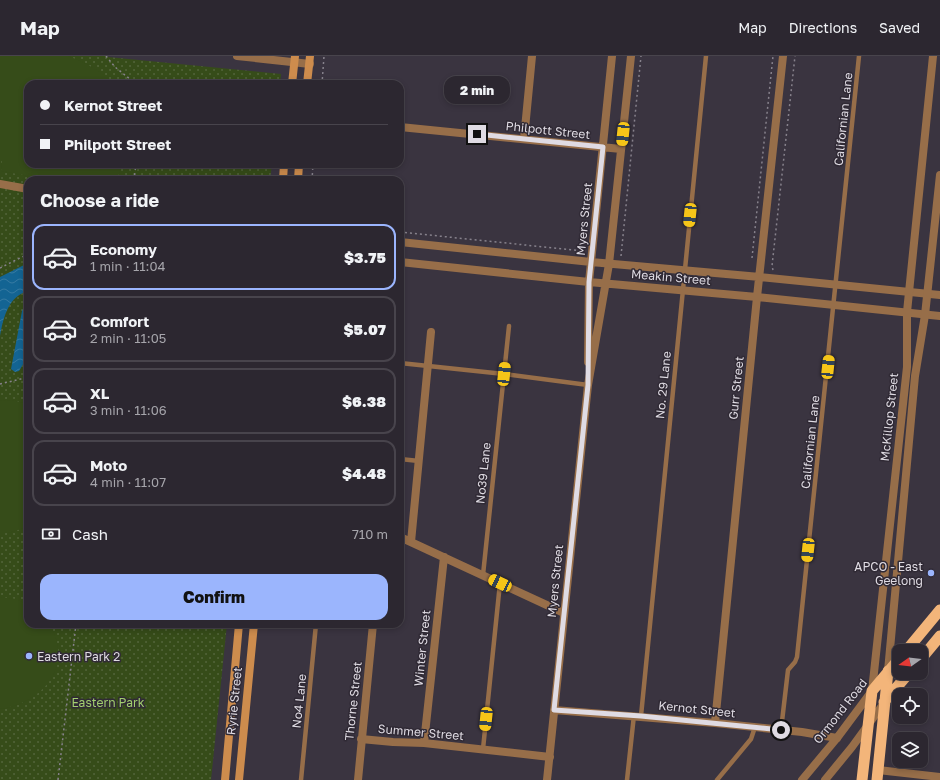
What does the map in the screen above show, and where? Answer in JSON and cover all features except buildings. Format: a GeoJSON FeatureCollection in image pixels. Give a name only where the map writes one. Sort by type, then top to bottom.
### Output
{"type":"FeatureCollection","features":[{"type":"Feature","properties":{"kind":"highway"},"geometry":{"type":"LineString","coordinates":[[912,644],[940,610]]}},
{"type":"Feature","properties":{"kind":"highway"},"geometry":{"type":"LineString","coordinates":[[928,651],[939,639]]}},
{"type":"Feature","properties":{"kind":"highway","name":"Ormond Road"},"geometry":{"type":"LineString","coordinates":[[872,691],[892,667]]}},
{"type":"Feature","properties":{"kind":"highway","name":"McKillop Street"},"geometry":{"type":"LineString","coordinates":[[877,775],[888,671]]}},
{"type":"Feature","properties":{"kind":"highway"},"geometry":{"type":"LineString","coordinates":[[884,702],[903,680]]}},
{"type":"Feature","properties":{"kind":"highway","name":"McKillop Street"},"geometry":{"type":"LineString","coordinates":[[862,780],[872,691]]}},
{"type":"Feature","properties":{"kind":"main road"},"geometry":{"type":"LineString","coordinates":[[292,80],[295,59]]}},
{"type":"Feature","properties":{"kind":"main road"},"geometry":{"type":"LineString","coordinates":[[308,80],[310,60]]}},
{"type":"Feature","properties":{"kind":"main road","name":"Ryrie Street"},"geometry":{"type":"LineString","coordinates":[[225,780],[239,628]]}},
{"type":"Feature","properties":{"kind":"main road","name":"Ryrie Street"},"geometry":{"type":"LineString","coordinates":[[239,780],[254,628]]}},
{"type":"Feature","properties":{"kind":"street"},"geometry":{"type":"LineString","coordinates":[[237,56],[310,60]]}},
{"type":"Feature","properties":{"kind":"street"},"geometry":{"type":"LineString","coordinates":[[524,139],[532,56]]}},
{"type":"Feature","properties":{"kind":"street","name":"Myers Street"},"geometry":{"type":"LineString","coordinates":[[588,385],[589,282],[612,56]]}},
{"type":"Feature","properties":{"kind":"street","name":"Myers Street"},"geometry":{"type":"LineString","coordinates":[[547,780],[588,385],[609,264],[631,56]]}},
{"type":"Feature","properties":{"kind":"street","name":"Gurr Street"},"geometry":{"type":"LineString","coordinates":[[715,723],[757,297],[783,56]]}},
{"type":"Feature","properties":{"kind":"street","name":"McKillop Street"},"geometry":{"type":"LineString","coordinates":[[872,691],[907,368],[907,312],[933,56]]}},
{"type":"Feature","properties":{"kind":"street","name":"Philpott Street"},"geometry":{"type":"LineString","coordinates":[[404,126],[621,149]]}},
{"type":"Feature","properties":{"kind":"street","name":"McKillop Street"},"geometry":{"type":"LineString","coordinates":[[888,671],[915,376],[925,315],[940,175]]}},
{"type":"Feature","properties":{"kind":"street"},"geometry":{"type":"LineString","coordinates":[[0,184],[24,188]]}},
{"type":"Feature","properties":{"kind":"street","name":"Meakin Street"},"geometry":{"type":"LineString","coordinates":[[404,242],[609,264],[940,295]]}},
{"type":"Feature","properties":{"kind":"street","name":"Meakin Street"},"geometry":{"type":"LineString","coordinates":[[404,262],[940,316]]}},
{"type":"Feature","properties":{"kind":"street"},"geometry":{"type":"LineString","coordinates":[[410,542],[432,332]]}},
{"type":"Feature","properties":{"kind":"street"},"geometry":{"type":"LineString","coordinates":[[404,539],[564,613]]}},
{"type":"Feature","properties":{"kind":"street","name":"Winter Street"},"geometry":{"type":"LineString","coordinates":[[424,742],[444,557]]}},
{"type":"Feature","properties":{"kind":"street","name":"Thorne Street"},"geometry":{"type":"LineString","coordinates":[[358,780],[373,628]]}},
{"type":"Feature","properties":{"kind":"street","name":"Ormond Road"},"geometry":{"type":"LineString","coordinates":[[802,780],[837,738],[872,691]]}},
{"type":"Feature","properties":{"kind":"street"},"geometry":{"type":"LineString","coordinates":[[825,780],[852,747],[884,702]]}},
{"type":"Feature","properties":{"kind":"street","name":"Kernot Street"},"geometry":{"type":"LineString","coordinates":[[554,710],[715,723],[837,738]]}},
{"type":"Feature","properties":{"kind":"street","name":"Summer Street"},"geometry":{"type":"LineString","coordinates":[[361,739],[393,742],[424,742],[550,756]]}},
{"type":"Feature","properties":{"kind":"street"},"geometry":{"type":"LineString","coordinates":[[877,775],[940,776]]}},
{"type":"Feature","properties":{"kind":"lane","name":"No. 29 Lane"},"geometry":{"type":"LineString","coordinates":[[626,780],[637,716],[683,291],[706,56]]}},
{"type":"Feature","properties":{"kind":"lane","name":"Californian Lane"},"geometry":{"type":"LineString","coordinates":[[781,730],[788,670],[795,662],[797,657],[859,56]]}},
{"type":"Feature","properties":{"kind":"lane","name":"No39 Lane"},"geometry":{"type":"LineString","coordinates":[[483,575],[509,326]]}},
{"type":"Feature","properties":{"kind":"lane"},"geometry":{"type":"LineString","coordinates":[[404,364],[504,374],[588,385]]}},
{"type":"Feature","properties":{"kind":"lane"},"geometry":{"type":"LineString","coordinates":[[404,459],[419,461]]}},
{"type":"Feature","properties":{"kind":"lane"},"geometry":{"type":"LineString","coordinates":[[483,749],[500,583]]}},
{"type":"Feature","properties":{"kind":"lane","name":"No4 Lane"},"geometry":{"type":"LineString","coordinates":[[301,780],[316,628]]}},
{"type":"Feature","properties":{"kind":"lane"},"geometry":{"type":"LineString","coordinates":[[718,780],[752,739],[755,727]]}},
{"type":"Feature","properties":{"kind":"path"},"geometry":{"type":"LineString","coordinates":[[106,56],[114,67],[131,80]]}},
{"type":"Feature","properties":{"kind":"path"},"geometry":{"type":"LineString","coordinates":[[322,80],[324,56]]}},
{"type":"Feature","properties":{"kind":"path"},"geometry":{"type":"LineString","coordinates":[[621,256],[641,56]]}},
{"type":"Feature","properties":{"kind":"path"},"geometry":{"type":"LineString","coordinates":[[751,264],[773,56]]}},
{"type":"Feature","properties":{"kind":"path"},"geometry":{"type":"LineString","coordinates":[[774,272],[772,266],[795,56]]}},
{"type":"Feature","properties":{"kind":"path"},"geometry":{"type":"LineString","coordinates":[[404,232],[583,251],[587,247]]}},
{"type":"Feature","properties":{"kind":"path"},"geometry":{"type":"LineString","coordinates":[[0,268],[24,256]]}},
{"type":"Feature","properties":{"kind":"path"},"geometry":{"type":"LineString","coordinates":[[0,384],[24,378]]}},
{"type":"Feature","properties":{"kind":"path"},"geometry":{"type":"LineString","coordinates":[[58,780],[76,628]]}},
{"type":"Feature","properties":{"kind":"green space","name":"Eastern Park"},"geometry":{"type":"Polygon","coordinates":[[[0,56],[108,56],[281,74],[280,80],[24,80],[24,168],[272,168],[270,176],[24,176],[24,628],[227,628],[211,780],[0,780],[0,56]]]}},
{"type":"Feature","properties":{"kind":"green space"},"geometry":{"type":"Polygon","coordinates":[[[0,56],[68,56],[92,67],[109,80],[24,80],[24,168],[121,168],[118,176],[29,176],[1,171],[2,161],[0,160],[0,56]]]}},
{"type":"Feature","properties":{"kind":"green space"},"geometry":{"type":"Polygon","coordinates":[[[0,400],[24,403],[24,528],[8,533],[0,533],[0,400]]]}},
{"type":"Feature","properties":{"kind":"green space","name":"Eastern Park 2"},"geometry":{"type":"Polygon","coordinates":[[[0,597],[16,599],[24,603],[24,628],[51,628],[56,639],[58,654],[56,667],[50,680],[41,690],[29,699],[16,705],[0,709],[0,597]]]}},
{"type":"Feature","properties":{"kind":"water"},"geometry":{"type":"Polygon","coordinates":[[[24,265],[24,292],[19,295],[10,305],[4,317],[0,336],[0,277],[24,265]]]}},
{"type":"Feature","properties":{"kind":"water"},"geometry":{"type":"Polygon","coordinates":[[[24,307],[24,363],[19,371],[15,372],[11,369],[24,307]]]}},
{"type":"Feature","properties":{"kind":"place","name":"APCO - East Geelong"},"geometry":{"type":"Point","coordinates":[931,573]}},
{"type":"Feature","properties":{"kind":"place","name":"Eastern Park 2"},"geometry":{"type":"Point","coordinates":[29,656]}},
{"type":"Feature","properties":{"kind":"route"},"geometry":{"type":"LineString","coordinates":[[477,134],[603,147],[589,282],[588,385],[554,710],[641,716],[781,730]]}}]}
